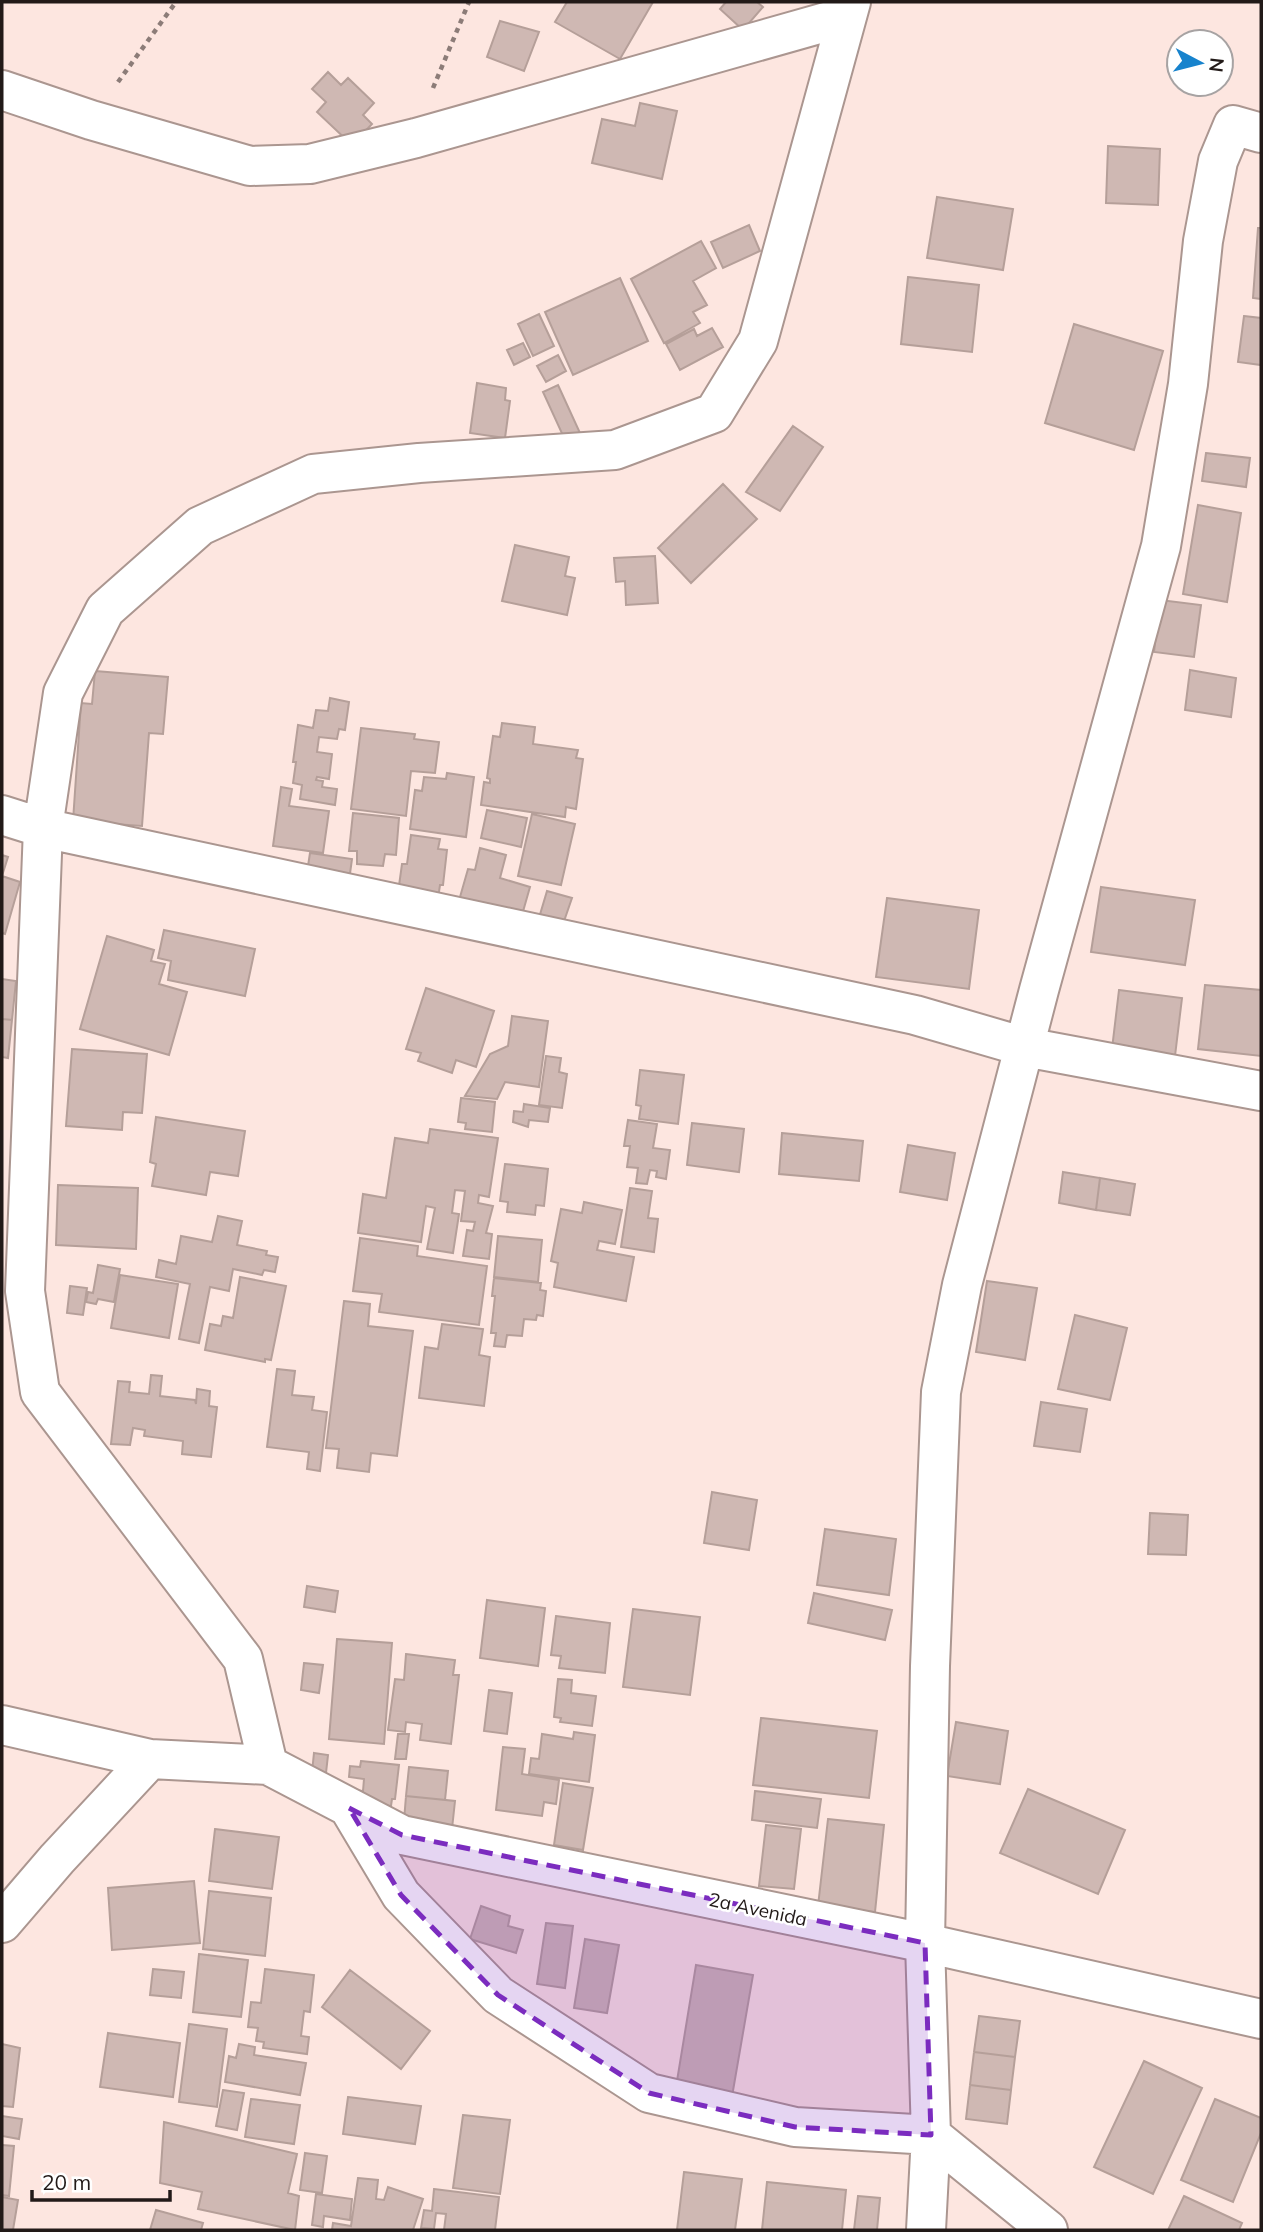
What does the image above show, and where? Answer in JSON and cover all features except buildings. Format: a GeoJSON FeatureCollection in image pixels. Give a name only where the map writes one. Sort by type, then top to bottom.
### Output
{"type":"FeatureCollection","features":[{"type":"Feature","properties":{"kind":"street"},"geometry":{"type":"LineString","coordinates":[[2,90],[90,120],[250,166],[310,164],[416,138],[849,9]]}},
{"type":"Feature","properties":{"kind":"street"},"geometry":{"type":"LineString","coordinates":[[2,1725],[150,1759],[268,1765],[243,1659],[40,1392],[24,1291],[43,828],[63,693],[105,610],[200,526],[313,474],[419,463],[615,450],[714,413],[758,341],[849,9]]}},
{"type":"Feature","properties":{"kind":"street"},"geometry":{"type":"LineString","coordinates":[[926,2230],[931,2135],[925,1943],[930,1666],[941,1392],[962,1285],[1161,546],[1188,384],[1203,242],[1218,161],[1233,125],[1261,133]]}},
{"type":"Feature","properties":{"kind":"street"},"geometry":{"type":"LineString","coordinates":[[2,815],[43,828],[915,1016],[1026,1047],[1261,1091]]}},
{"type":"Feature","properties":{"kind":"street"},"geometry":{"type":"LineString","coordinates":[[2,1923],[57,1858],[150,1759]]}},
{"type":"Feature","properties":{"kind":"street","name":"2a Avenida"},"geometry":{"type":"LineString","coordinates":[[268,1765],[402,1835],[925,1943],[1261,2019]]}},
{"type":"Feature","properties":{"kind":"street"},"geometry":{"type":"LineString","coordinates":[[349,1808],[401,1895],[498,1995],[649,2093],[795,2127],[931,2135],[1048,2230]]}},
{"type":"Feature","properties":{"kind":"path"},"geometry":{"type":"LineString","coordinates":[[90,120],[176,2]]}},
{"type":"Feature","properties":{"kind":"path"},"geometry":{"type":"LineString","coordinates":[[416,138],[441,64],[468,2]]}},
{"type":"Feature","properties":{"kind":"highlighted area"},"geometry":{"type":"Polygon","coordinates":[[[349,1808],[402,1835],[925,1943],[931,2135],[795,2127],[649,2093],[498,1995],[401,1895],[349,1808]]]}}]}
